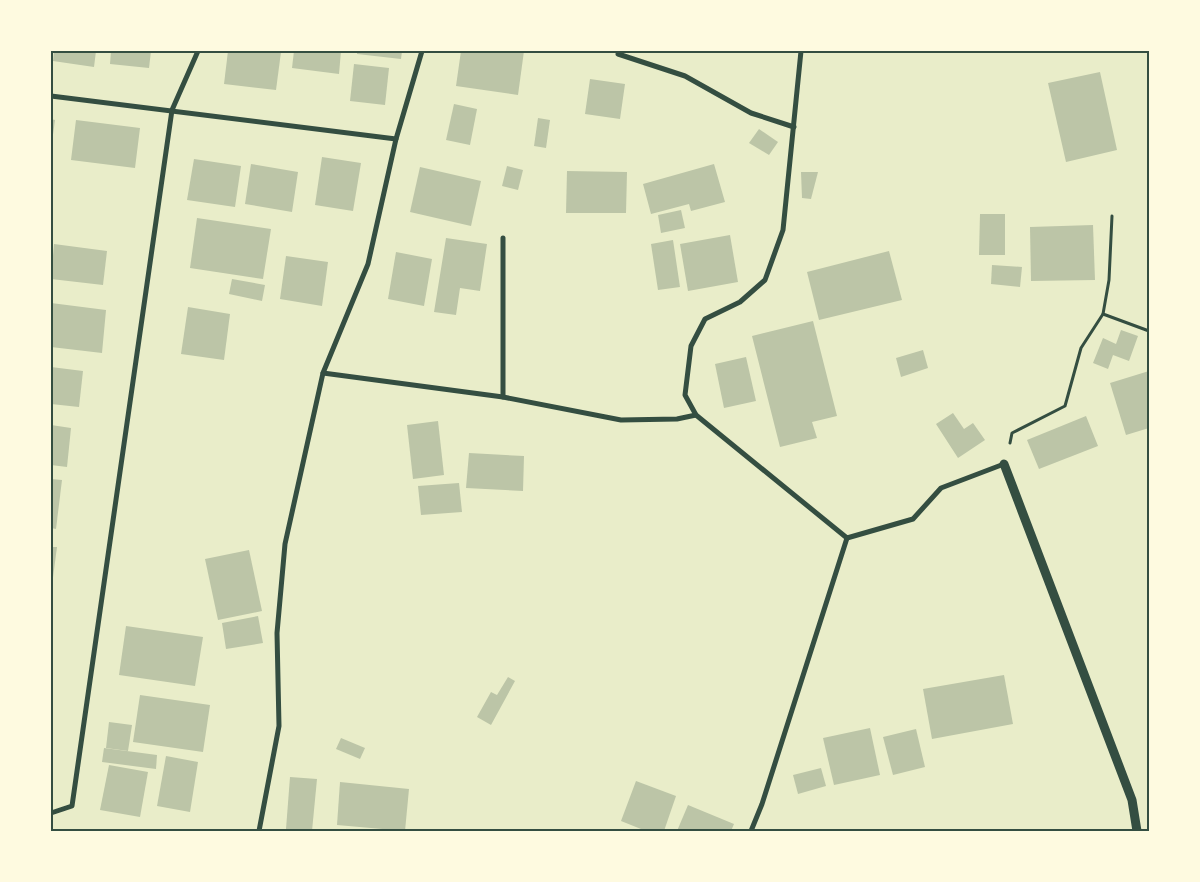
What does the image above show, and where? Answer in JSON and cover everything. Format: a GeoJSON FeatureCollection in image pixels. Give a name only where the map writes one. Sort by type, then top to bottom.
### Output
{"type":"FeatureCollection","features":[{"type":"Feature","properties":{"kind":"street"},"geometry":{"type":"LineString","coordinates":[[51,813],[72,806],[172,110],[198,51]]}},
{"type":"Feature","properties":{"kind":"street"},"geometry":{"type":"LineString","coordinates":[[259,831],[280,726],[277,632],[285,544],[323,373],[368,264],[396,139],[422,51]]}},
{"type":"Feature","properties":{"kind":"street"},"geometry":{"type":"LineString","coordinates":[[802,51],[783,230],[765,280],[740,302],[704,319],[691,346],[685,395],[696,415],[847,538]]}},
{"type":"Feature","properties":{"kind":"street"},"geometry":{"type":"LineString","coordinates":[[618,54],[685,76],[751,113],[794,127]]}},
{"type":"Feature","properties":{"kind":"street"},"geometry":{"type":"LineString","coordinates":[[51,96],[396,139]]}},
{"type":"Feature","properties":{"kind":"street"},"geometry":{"type":"LineString","coordinates":[[503,238],[503,398]]}},
{"type":"Feature","properties":{"kind":"street"},"geometry":{"type":"LineString","coordinates":[[323,373],[503,398],[621,420],[677,419],[696,415]]}},
{"type":"Feature","properties":{"kind":"street"},"geometry":{"type":"LineString","coordinates":[[847,538],[913,520],[941,488],[1004,464],[1132,800],[1136,831]]}},
{"type":"Feature","properties":{"kind":"street"},"geometry":{"type":"LineString","coordinates":[[751,831],[762,804],[847,538]]}},
{"type":"Feature","properties":{"kind":"path"},"geometry":{"type":"LineString","coordinates":[[1004,464],[1012,433],[1065,406],[1081,348],[1103,314],[1110,280],[1112,216]]}},
{"type":"Feature","properties":{"kind":"path"},"geometry":{"type":"LineString","coordinates":[[1103,314],[1149,331]]}},
{"type":"Feature","properties":{"kind":"building"},"geometry":{"type":"Polygon","coordinates":[[[54,51],[96,51],[94,67],[53,61],[54,51]]]}},
{"type":"Feature","properties":{"kind":"building"},"geometry":{"type":"Polygon","coordinates":[[[111,51],[151,51],[149,68],[110,64],[111,51]]]}},
{"type":"Feature","properties":{"kind":"building"},"geometry":{"type":"Polygon","coordinates":[[[228,51],[281,52],[276,90],[224,84],[228,51]]]}},
{"type":"Feature","properties":{"kind":"building"},"geometry":{"type":"Polygon","coordinates":[[[294,51],[341,51],[339,74],[292,68],[294,51]]]}},
{"type":"Feature","properties":{"kind":"building"},"geometry":{"type":"Polygon","coordinates":[[[357,51],[402,51],[401,59],[357,54],[357,51]]]}},
{"type":"Feature","properties":{"kind":"building"},"geometry":{"type":"Polygon","coordinates":[[[461,51],[524,51],[518,95],[456,86],[461,51]]]}},
{"type":"Feature","properties":{"kind":"building"},"geometry":{"type":"Polygon","coordinates":[[[354,64],[389,68],[385,105],[350,101],[354,64]]]}},
{"type":"Feature","properties":{"kind":"building"},"geometry":{"type":"Polygon","coordinates":[[[1100,72],[1117,150],[1066,162],[1048,83],[1100,72]]]}},
{"type":"Feature","properties":{"kind":"building"},"geometry":{"type":"Polygon","coordinates":[[[590,79],[625,84],[620,119],[585,114],[590,79]]]}},
{"type":"Feature","properties":{"kind":"building"},"geometry":{"type":"Polygon","coordinates":[[[454,104],[477,109],[470,145],[446,140],[454,104]]]}},
{"type":"Feature","properties":{"kind":"building"},"geometry":{"type":"Polygon","coordinates":[[[538,118],[550,120],[546,148],[534,146],[538,118]]]}},
{"type":"Feature","properties":{"kind":"building"},"geometry":{"type":"Polygon","coordinates":[[[51,119],[55,120],[52,142],[51,142],[51,119]]]}},
{"type":"Feature","properties":{"kind":"building"},"geometry":{"type":"Polygon","coordinates":[[[76,120],[140,128],[135,168],[71,160],[76,120]]]}},
{"type":"Feature","properties":{"kind":"building"},"geometry":{"type":"Polygon","coordinates":[[[759,129],[778,142],[769,155],[749,143],[759,129]]]}},
{"type":"Feature","properties":{"kind":"building"},"geometry":{"type":"Polygon","coordinates":[[[322,157],[361,163],[353,211],[315,205],[322,157]]]}},
{"type":"Feature","properties":{"kind":"building"},"geometry":{"type":"Polygon","coordinates":[[[194,159],[241,166],[235,207],[187,200],[194,159]]]}},
{"type":"Feature","properties":{"kind":"building"},"geometry":{"type":"Polygon","coordinates":[[[251,164],[298,172],[292,212],[245,204],[251,164]]]}},
{"type":"Feature","properties":{"kind":"building"},"geometry":{"type":"Polygon","coordinates":[[[714,164],[725,202],[691,211],[689,204],[651,214],[643,184],[714,164]]]}},
{"type":"Feature","properties":{"kind":"building"},"geometry":{"type":"Polygon","coordinates":[[[507,166],[523,170],[518,190],[502,186],[507,166]]]}},
{"type":"Feature","properties":{"kind":"building"},"geometry":{"type":"Polygon","coordinates":[[[420,167],[481,181],[471,226],[410,212],[420,167]]]}},
{"type":"Feature","properties":{"kind":"building"},"geometry":{"type":"Polygon","coordinates":[[[567,171],[627,172],[626,213],[566,213],[567,171]]]}},
{"type":"Feature","properties":{"kind":"building"},"geometry":{"type":"Polygon","coordinates":[[[801,172],[818,172],[811,199],[802,198],[801,172]]]}},
{"type":"Feature","properties":{"kind":"building"},"geometry":{"type":"Polygon","coordinates":[[[681,210],[685,228],[661,233],[658,215],[681,210]]]}},
{"type":"Feature","properties":{"kind":"building"},"geometry":{"type":"Polygon","coordinates":[[[980,214],[1005,214],[1005,255],[979,255],[980,214]]]}},
{"type":"Feature","properties":{"kind":"building"},"geometry":{"type":"Polygon","coordinates":[[[197,218],[271,229],[263,279],[190,268],[197,218]]]}},
{"type":"Feature","properties":{"kind":"building"},"geometry":{"type":"Polygon","coordinates":[[[1093,225],[1095,280],[1031,281],[1030,227],[1093,225]]]}},
{"type":"Feature","properties":{"kind":"building"},"geometry":{"type":"Polygon","coordinates":[[[730,235],[738,282],[688,291],[680,244],[730,235]]]}},
{"type":"Feature","properties":{"kind":"building"},"geometry":{"type":"Polygon","coordinates":[[[446,238],[487,244],[480,291],[460,288],[456,315],[434,312],[446,238]]]}},
{"type":"Feature","properties":{"kind":"building"},"geometry":{"type":"Polygon","coordinates":[[[673,240],[680,287],[658,290],[651,244],[673,240]]]}},
{"type":"Feature","properties":{"kind":"building"},"geometry":{"type":"Polygon","coordinates":[[[54,244],[107,251],[103,285],[51,279],[54,244]]]}},
{"type":"Feature","properties":{"kind":"building"},"geometry":{"type":"Polygon","coordinates":[[[889,251],[902,300],[819,320],[807,272],[889,251]]]}},
{"type":"Feature","properties":{"kind":"building"},"geometry":{"type":"Polygon","coordinates":[[[396,252],[432,259],[424,306],[388,299],[396,252]]]}},
{"type":"Feature","properties":{"kind":"building"},"geometry":{"type":"Polygon","coordinates":[[[286,256],[328,262],[322,306],[280,299],[286,256]]]}},
{"type":"Feature","properties":{"kind":"building"},"geometry":{"type":"Polygon","coordinates":[[[992,265],[1022,267],[1020,287],[991,284],[992,265]]]}},
{"type":"Feature","properties":{"kind":"building"},"geometry":{"type":"Polygon","coordinates":[[[232,279],[265,285],[262,301],[229,294],[232,279]]]}},
{"type":"Feature","properties":{"kind":"building"},"geometry":{"type":"Polygon","coordinates":[[[51,303],[106,310],[102,353],[51,347],[51,303]]]}},
{"type":"Feature","properties":{"kind":"building"},"geometry":{"type":"Polygon","coordinates":[[[188,307],[230,314],[224,360],[181,354],[188,307]]]}},
{"type":"Feature","properties":{"kind":"building"},"geometry":{"type":"Polygon","coordinates":[[[813,321],[837,416],[812,422],[817,438],[780,447],[752,336],[813,321]]]}},
{"type":"Feature","properties":{"kind":"building"},"geometry":{"type":"Polygon","coordinates":[[[1121,330],[1138,336],[1129,361],[1113,355],[1108,369],[1093,363],[1103,338],[1116,344],[1121,330]]]}},
{"type":"Feature","properties":{"kind":"building"},"geometry":{"type":"Polygon","coordinates":[[[923,350],[928,368],[901,377],[896,358],[923,350]]]}},
{"type":"Feature","properties":{"kind":"building"},"geometry":{"type":"Polygon","coordinates":[[[746,357],[756,401],[724,408],[715,364],[746,357]]]}},
{"type":"Feature","properties":{"kind":"building"},"geometry":{"type":"Polygon","coordinates":[[[51,367],[83,371],[79,407],[51,404],[51,367]]]}},
{"type":"Feature","properties":{"kind":"building"},"geometry":{"type":"Polygon","coordinates":[[[1149,371],[1149,428],[1126,435],[1110,383],[1149,371]]]}},
{"type":"Feature","properties":{"kind":"building"},"geometry":{"type":"Polygon","coordinates":[[[953,413],[964,429],[973,423],[985,440],[958,458],[936,424],[953,413]]]}},
{"type":"Feature","properties":{"kind":"building"},"geometry":{"type":"Polygon","coordinates":[[[1086,416],[1098,446],[1039,469],[1027,440],[1086,416]]]}},
{"type":"Feature","properties":{"kind":"building"},"geometry":{"type":"Polygon","coordinates":[[[438,421],[444,475],[413,479],[407,425],[438,421]]]}},
{"type":"Feature","properties":{"kind":"building"},"geometry":{"type":"Polygon","coordinates":[[[51,425],[71,428],[67,467],[51,465],[51,425]]]}},
{"type":"Feature","properties":{"kind":"building"},"geometry":{"type":"Polygon","coordinates":[[[469,453],[524,456],[523,491],[466,488],[469,453]]]}},
{"type":"Feature","properties":{"kind":"building"},"geometry":{"type":"Polygon","coordinates":[[[51,479],[62,480],[56,529],[51,528],[51,479]]]}},
{"type":"Feature","properties":{"kind":"building"},"geometry":{"type":"Polygon","coordinates":[[[459,483],[462,512],[421,515],[418,486],[459,483]]]}},
{"type":"Feature","properties":{"kind":"building"},"geometry":{"type":"Polygon","coordinates":[[[51,547],[57,547],[52,585],[51,585],[51,547]]]}},
{"type":"Feature","properties":{"kind":"building"},"geometry":{"type":"Polygon","coordinates":[[[249,550],[262,611],[218,620],[205,559],[249,550]]]}},
{"type":"Feature","properties":{"kind":"building"},"geometry":{"type":"Polygon","coordinates":[[[258,616],[263,643],[226,649],[222,623],[258,616]]]}},
{"type":"Feature","properties":{"kind":"building"},"geometry":{"type":"Polygon","coordinates":[[[126,626],[203,637],[195,686],[119,675],[126,626]]]}},
{"type":"Feature","properties":{"kind":"building"},"geometry":{"type":"Polygon","coordinates":[[[1004,675],[1013,724],[932,739],[923,689],[1004,675]]]}},
{"type":"Feature","properties":{"kind":"building"},"geometry":{"type":"Polygon","coordinates":[[[508,677],[515,681],[491,725],[477,717],[491,692],[497,695],[508,677]]]}},
{"type":"Feature","properties":{"kind":"building"},"geometry":{"type":"Polygon","coordinates":[[[140,695],[210,705],[203,752],[133,742],[140,695]]]}},
{"type":"Feature","properties":{"kind":"building"},"geometry":{"type":"Polygon","coordinates":[[[109,722],[132,725],[128,751],[106,748],[109,722]]]}},
{"type":"Feature","properties":{"kind":"building"},"geometry":{"type":"Polygon","coordinates":[[[870,728],[880,775],[834,785],[823,738],[870,728]]]}},
{"type":"Feature","properties":{"kind":"building"},"geometry":{"type":"Polygon","coordinates":[[[916,729],[925,767],[893,775],[883,737],[916,729]]]}},
{"type":"Feature","properties":{"kind":"building"},"geometry":{"type":"Polygon","coordinates":[[[341,738],[365,748],[360,759],[336,749],[341,738]]]}},
{"type":"Feature","properties":{"kind":"building"},"geometry":{"type":"Polygon","coordinates":[[[104,748],[157,755],[156,769],[102,762],[104,748]]]}},
{"type":"Feature","properties":{"kind":"building"},"geometry":{"type":"Polygon","coordinates":[[[166,756],[198,762],[190,812],[157,806],[166,756]]]}},
{"type":"Feature","properties":{"kind":"building"},"geometry":{"type":"Polygon","coordinates":[[[109,765],[148,772],[140,817],[100,810],[109,765]]]}},
{"type":"Feature","properties":{"kind":"building"},"geometry":{"type":"Polygon","coordinates":[[[821,768],[826,786],[798,794],[793,775],[821,768]]]}},
{"type":"Feature","properties":{"kind":"building"},"geometry":{"type":"Polygon","coordinates":[[[290,777],[317,779],[312,831],[286,829],[290,777]]]}},
{"type":"Feature","properties":{"kind":"building"},"geometry":{"type":"Polygon","coordinates":[[[636,781],[676,796],[664,831],[646,831],[621,821],[636,781]]]}},
{"type":"Feature","properties":{"kind":"building"},"geometry":{"type":"Polygon","coordinates":[[[340,782],[409,789],[405,831],[337,825],[340,782]]]}},
{"type":"Feature","properties":{"kind":"building"},"geometry":{"type":"Polygon","coordinates":[[[688,805],[734,824],[731,831],[677,831],[688,805]]]}}]}
